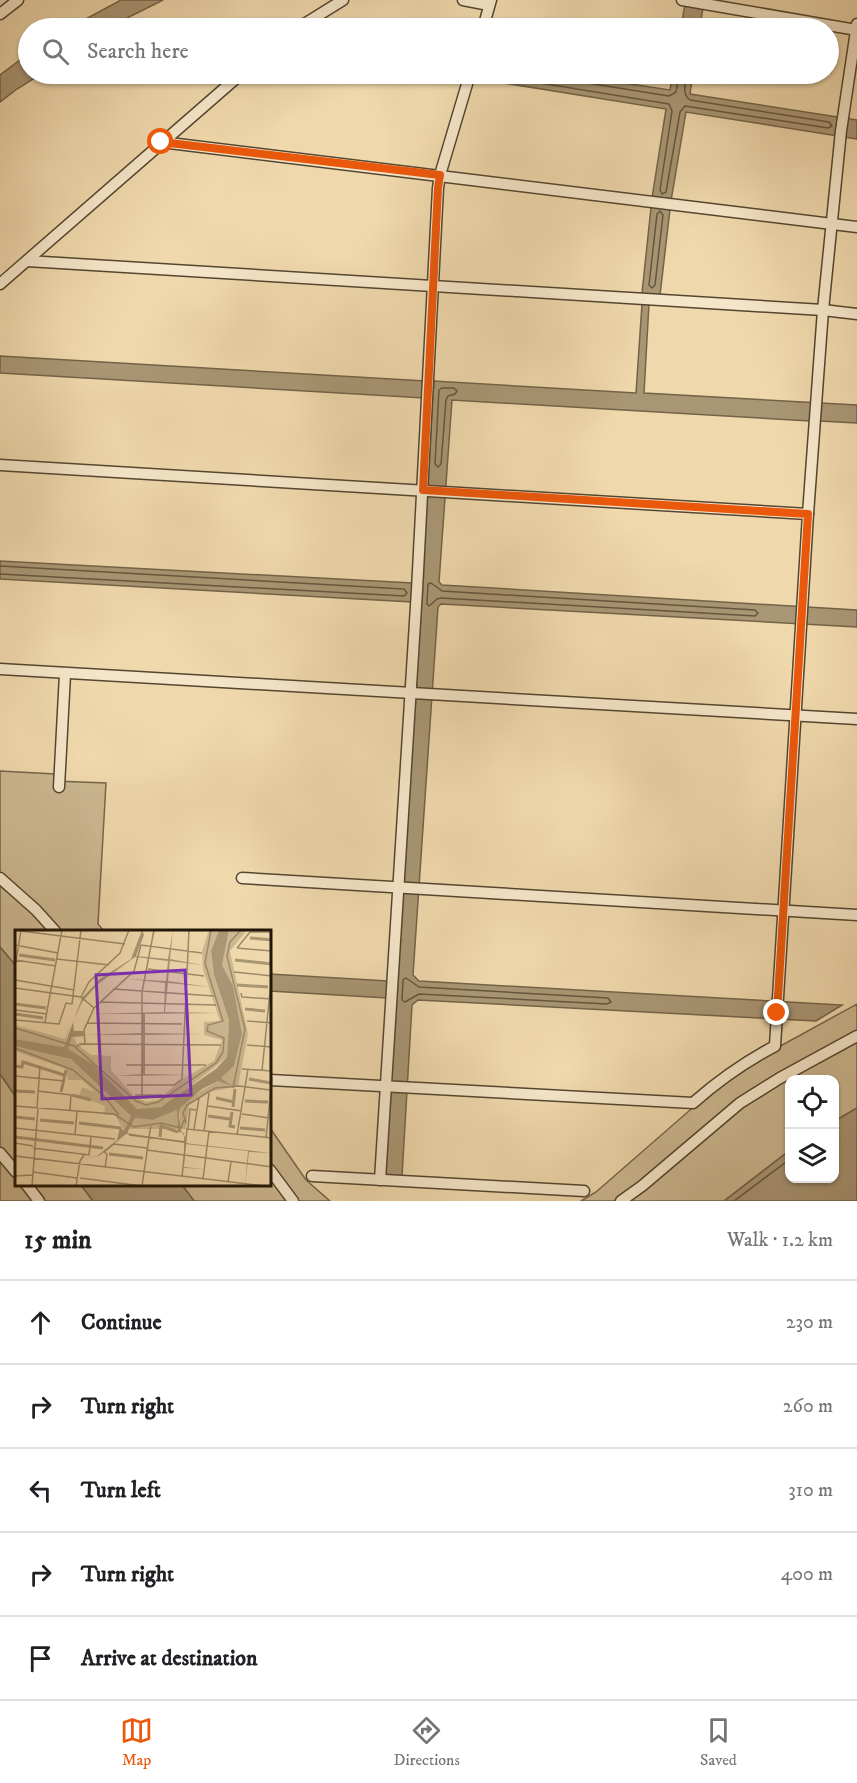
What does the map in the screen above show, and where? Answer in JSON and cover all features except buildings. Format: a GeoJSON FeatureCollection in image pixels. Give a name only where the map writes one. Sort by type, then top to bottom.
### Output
{"type":"FeatureCollection","features":[{"type":"Feature","properties":{"kind":"street"},"geometry":{"type":"LineString","coordinates":[[0,14],[18,0]]}},
{"type":"Feature","properties":{"kind":"street"},"geometry":{"type":"LineString","coordinates":[[314,18],[343,0]]}},
{"type":"Feature","properties":{"kind":"street"},"geometry":{"type":"LineString","coordinates":[[463,0],[490,2],[486,18]]}},
{"type":"Feature","properties":{"kind":"street"},"geometry":{"type":"LineString","coordinates":[[690,2],[793,18]]}},
{"type":"Feature","properties":{"kind":"street"},"geometry":{"type":"LineString","coordinates":[[272,1080],[693,1103],[719,1080],[755,1056],[775,1046],[823,310],[842,127],[857,28],[839,25]]}},
{"type":"Feature","properties":{"kind":"street"},"geometry":{"type":"LineString","coordinates":[[0,284],[229,84]]}},
{"type":"Feature","properties":{"kind":"street"},"geometry":{"type":"LineString","coordinates":[[380,1180],[394,1088],[391,989],[406,888],[419,694],[417,594],[432,491],[428,390],[440,175],[467,84]]}},
{"type":"Feature","properties":{"kind":"street"},"geometry":{"type":"LineString","coordinates":[[161,142],[857,227]]}},
{"type":"Feature","properties":{"kind":"street"},"geometry":{"type":"LineString","coordinates":[[27,261],[823,310],[857,314]]}},
{"type":"Feature","properties":{"kind":"street"},"geometry":{"type":"LineString","coordinates":[[0,465],[808,514]]}},
{"type":"Feature","properties":{"kind":"street"},"geometry":{"type":"LineString","coordinates":[[0,669],[857,719]]}},
{"type":"Feature","properties":{"kind":"street"},"geometry":{"type":"LineString","coordinates":[[59,787],[65,674]]}},
{"type":"Feature","properties":{"kind":"street"},"geometry":{"type":"LineString","coordinates":[[0,878],[36,910],[54,930]]}},
{"type":"Feature","properties":{"kind":"street"},"geometry":{"type":"LineString","coordinates":[[242,878],[857,915]]}},
{"type":"Feature","properties":{"kind":"street"},"geometry":{"type":"LineString","coordinates":[[621,1201],[740,1103],[780,1078],[857,1036]]}},
{"type":"Feature","properties":{"kind":"street"},"geometry":{"type":"LineString","coordinates":[[0,1153],[15,1171]]}},
{"type":"Feature","properties":{"kind":"street"},"geometry":{"type":"LineString","coordinates":[[272,1173],[293,1201]]}},
{"type":"Feature","properties":{"kind":"street"},"geometry":{"type":"LineString","coordinates":[[312,1176],[584,1191]]}},
{"type":"Feature","properties":{"kind":"street"},"geometry":{"type":"LineString","coordinates":[[27,1186],[39,1201]]}},
{"type":"Feature","properties":{"kind":"shaded area"},"geometry":{"type":"Polygon","coordinates":[[[0,771],[55,774],[55,781],[106,783],[98,924],[103,930],[15,930],[15,965],[0,947],[0,771]]]}},
{"type":"Feature","properties":{"kind":"shaded area"},"geometry":{"type":"Polygon","coordinates":[[[857,1004],[857,1108],[839,1119],[839,1075],[785,1075],[785,1154],[724,1201],[581,1201],[596,1192],[721,1083],[775,1049],[857,1004]]]}},
{"type":"Feature","properties":{"kind":"shaded area"},"geometry":{"type":"Polygon","coordinates":[[[0,1074],[15,1096],[15,1186],[82,1186],[93,1201],[0,1201],[0,1074]]]}},
{"type":"Feature","properties":{"kind":"shaded area"},"geometry":{"type":"Polygon","coordinates":[[[272,1131],[306,1180],[330,1201],[194,1201],[183,1186],[272,1186],[272,1131]]]}},
{"type":"Feature","properties":{"kind":"water"},"geometry":{"type":"Polygon","coordinates":[[[121,0],[163,0],[127,18],[88,18],[121,0]]]}},
{"type":"Feature","properties":{"kind":"water"},"geometry":{"type":"Polygon","coordinates":[[[685,4],[703,7],[701,18],[683,18],[685,4]]]}},
{"type":"Feature","properties":{"kind":"water"},"geometry":{"type":"Polygon","coordinates":[[[18,62],[18,84],[25,84],[0,102],[0,75],[18,62]]]}},
{"type":"Feature","properties":{"kind":"water"},"geometry":{"type":"Polygon","coordinates":[[[510,84],[630,84],[670,90],[671,84],[692,84],[690,94],[857,120],[857,139],[686,112],[671,201],[660,295],[648,294],[644,393],[857,405],[857,423],[820,421],[820,414],[810,421],[452,400],[439,582],[442,585],[857,610],[857,627],[441,604],[438,607],[413,975],[419,981],[842,1005],[816,1021],[418,1000],[412,1005],[402,1176],[385,1175],[391,1083],[387,998],[272,991],[272,974],[388,981],[403,884],[415,690],[412,602],[0,579],[0,561],[413,583],[421,591],[433,392],[424,391],[424,398],[0,373],[0,356],[425,381],[425,388],[434,388],[434,381],[636,393],[642,304],[645,294],[642,293],[652,198],[666,109],[510,84]]]}},
{"type":"Feature","properties":{"kind":"water"},"geometry":{"type":"Polygon","coordinates":[[[0,947],[15,965],[15,1096],[0,1074],[0,947]]]}},
{"type":"Feature","properties":{"kind":"water"},"geometry":{"type":"Polygon","coordinates":[[[857,1108],[857,1201],[724,1201],[785,1154],[785,1183],[839,1183],[839,1119],[857,1108]]]}},
{"type":"Feature","properties":{"kind":"water"},"geometry":{"type":"Polygon","coordinates":[[[82,1186],[183,1186],[194,1201],[93,1201],[82,1186]]]}},
{"type":"Feature","properties":{"kind":"route"},"geometry":{"type":"LineString","coordinates":[[161,142],[440,175],[423,490],[808,514],[777,1013]]}}]}
